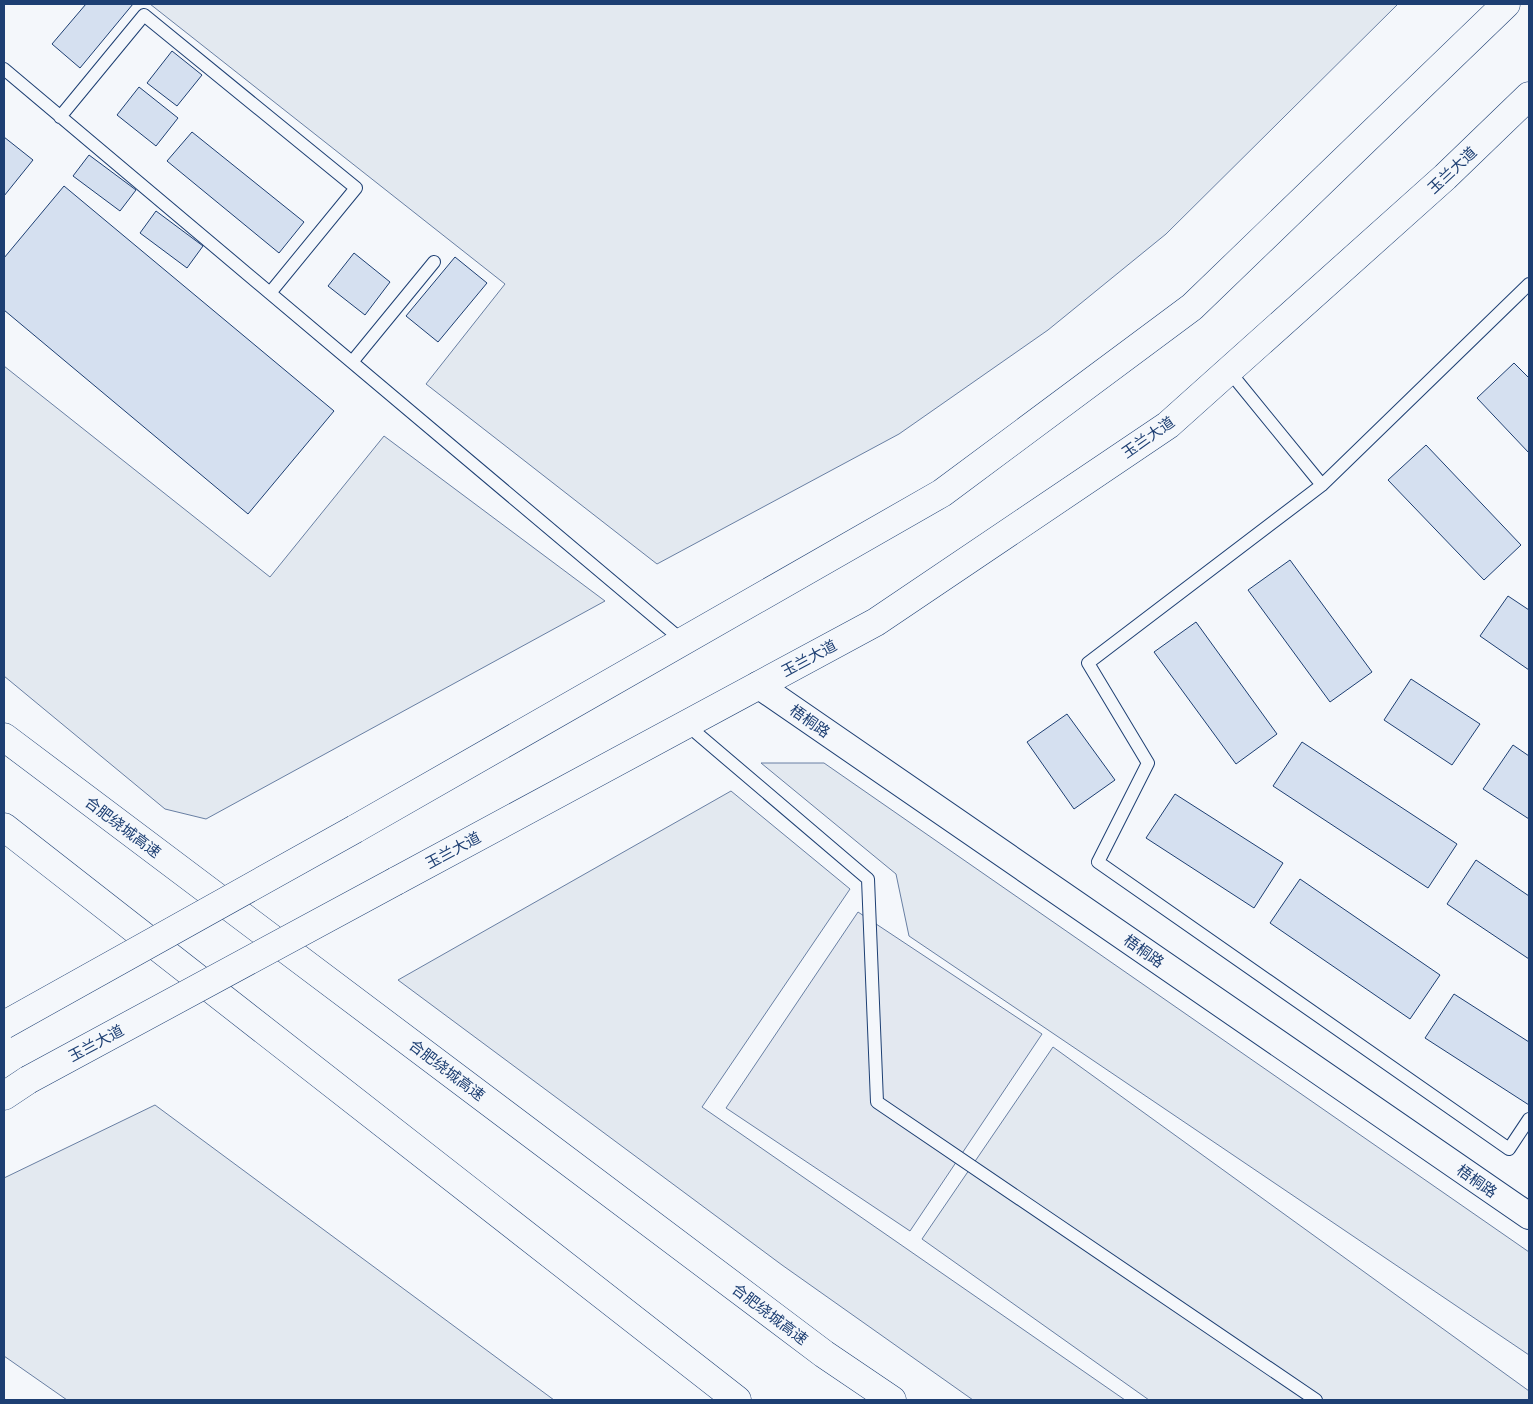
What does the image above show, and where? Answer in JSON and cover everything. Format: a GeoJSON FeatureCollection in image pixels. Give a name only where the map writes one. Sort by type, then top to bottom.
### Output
{"type":"FeatureCollection","features":[{"type":"Feature","properties":{"kind":"main road"},"geometry":{"type":"LineString","coordinates":[[4,1025],[355,828],[942,493],[1192,307],[1506,4]]}},
{"type":"Feature","properties":{"kind":"main road","name":"玉兰大道"},"geometry":{"type":"LineString","coordinates":[[4,1096],[28,1080],[884,617],[1168,426],[1445,177],[1529,96]]}},
{"type":"Feature","properties":{"kind":"main road","name":"合肥绕城高速"},"geometry":{"type":"LineString","coordinates":[[4,737],[824,1354],[892,1400]]}},
{"type":"Feature","properties":{"kind":"main road"},"geometry":{"type":"LineString","coordinates":[[4,827],[737,1400]]}},
{"type":"Feature","properties":{"kind":"street","name":"梧桐路"},"geometry":{"type":"LineString","coordinates":[[758,686],[1529,1216]]}},
{"type":"Feature","properties":{"kind":"lane"},"geometry":{"type":"LineString","coordinates":[[60,117],[144,15],[356,188],[270,293]]}},
{"type":"Feature","properties":{"kind":"lane"},"geometry":{"type":"LineString","coordinates":[[4,69],[683,641]]}},
{"type":"Feature","properties":{"kind":"lane"},"geometry":{"type":"LineString","coordinates":[[352,362],[434,262]]}},
{"type":"Feature","properties":{"kind":"lane"},"geometry":{"type":"LineString","coordinates":[[1529,284],[1322,485],[1088,663],[1148,763],[1098,862],[1509,1148],[1529,1119]]}},
{"type":"Feature","properties":{"kind":"lane"},"geometry":{"type":"LineString","coordinates":[[1229,371],[1322,485]]}},
{"type":"Feature","properties":{"kind":"lane"},"geometry":{"type":"LineString","coordinates":[[686,724],[868,879],[877,1102],[1316,1400]]}},
{"type":"Feature","properties":{"kind":"shaded area"},"geometry":{"type":"Polygon","coordinates":[[[150,4],[1398,4],[1166,234],[1048,330],[899,434],[657,564],[426,384],[505,284],[150,4]]]}},
{"type":"Feature","properties":{"kind":"shaded area"},"geometry":{"type":"Polygon","coordinates":[[[4,366],[270,577],[384,436],[605,601],[206,819],[165,809],[4,676],[4,366]]]}},
{"type":"Feature","properties":{"kind":"shaded area"},"geometry":{"type":"Polygon","coordinates":[[[761,763],[824,763],[1529,1252],[1529,1355],[909,936],[896,874],[761,763]]]}},
{"type":"Feature","properties":{"kind":"shaded area"},"geometry":{"type":"Polygon","coordinates":[[[731,791],[850,889],[702,1107],[1125,1400],[973,1400],[782,1265],[398,980],[731,791]]]}},
{"type":"Feature","properties":{"kind":"shaded area"},"geometry":{"type":"Polygon","coordinates":[[[858,912],[1042,1034],[910,1231],[726,1108],[858,912]]]}},
{"type":"Feature","properties":{"kind":"shaded area"},"geometry":{"type":"Polygon","coordinates":[[[1053,1047],[1529,1391],[1529,1400],[1149,1400],[922,1239],[1053,1047]]]}},
{"type":"Feature","properties":{"kind":"shaded area"},"geometry":{"type":"Polygon","coordinates":[[[155,1105],[554,1400],[67,1400],[4,1356],[4,1178],[155,1105]]]}},
{"type":"Feature","properties":{"kind":"building"},"geometry":{"type":"Polygon","coordinates":[[[86,4],[133,4],[80,68],[52,44],[86,4]]]}},
{"type":"Feature","properties":{"kind":"building"},"geometry":{"type":"Polygon","coordinates":[[[172,51],[202,75],[177,106],[147,83],[172,51]]]}},
{"type":"Feature","properties":{"kind":"building"},"geometry":{"type":"Polygon","coordinates":[[[139,87],[178,118],[156,146],[117,115],[139,87]]]}},
{"type":"Feature","properties":{"kind":"building"},"geometry":{"type":"Polygon","coordinates":[[[192,132],[304,222],[279,253],[167,161],[192,132]]]}},
{"type":"Feature","properties":{"kind":"building"},"geometry":{"type":"Polygon","coordinates":[[[4,137],[33,160],[4,196],[4,137]]]}},
{"type":"Feature","properties":{"kind":"building"},"geometry":{"type":"Polygon","coordinates":[[[89,155],[136,190],[120,211],[73,176],[89,155]]]}},
{"type":"Feature","properties":{"kind":"building"},"geometry":{"type":"Polygon","coordinates":[[[64,186],[334,411],[248,514],[4,310],[4,258],[64,186]]]}},
{"type":"Feature","properties":{"kind":"building"},"geometry":{"type":"Polygon","coordinates":[[[156,211],[203,246],[187,268],[140,233],[156,211]]]}},
{"type":"Feature","properties":{"kind":"building"},"geometry":{"type":"Polygon","coordinates":[[[354,253],[390,282],[365,315],[328,286],[354,253]]]}},
{"type":"Feature","properties":{"kind":"building"},"geometry":{"type":"Polygon","coordinates":[[[455,257],[487,283],[438,342],[406,316],[455,257]]]}},
{"type":"Feature","properties":{"kind":"building"},"geometry":{"type":"Polygon","coordinates":[[[1514,363],[1529,378],[1529,453],[1477,398],[1514,363]]]}},
{"type":"Feature","properties":{"kind":"building"},"geometry":{"type":"Polygon","coordinates":[[[1426,445],[1521,545],[1484,580],[1388,480],[1426,445]]]}},
{"type":"Feature","properties":{"kind":"building"},"geometry":{"type":"Polygon","coordinates":[[[1290,560],[1372,672],[1330,702],[1248,590],[1290,560]]]}},
{"type":"Feature","properties":{"kind":"building"},"geometry":{"type":"Polygon","coordinates":[[[1508,596],[1529,610],[1529,670],[1480,636],[1508,596]]]}},
{"type":"Feature","properties":{"kind":"building"},"geometry":{"type":"Polygon","coordinates":[[[1196,622],[1277,734],[1236,764],[1154,652],[1196,622]]]}},
{"type":"Feature","properties":{"kind":"building"},"geometry":{"type":"Polygon","coordinates":[[[1411,679],[1480,724],[1452,765],[1384,720],[1411,679]]]}},
{"type":"Feature","properties":{"kind":"building"},"geometry":{"type":"Polygon","coordinates":[[[1067,714],[1115,780],[1074,809],[1027,742],[1067,714]]]}},
{"type":"Feature","properties":{"kind":"building"},"geometry":{"type":"Polygon","coordinates":[[[1302,742],[1457,844],[1428,888],[1273,786],[1302,742]]]}},
{"type":"Feature","properties":{"kind":"building"},"geometry":{"type":"Polygon","coordinates":[[[1513,745],[1529,756],[1529,819],[1483,789],[1513,745]]]}},
{"type":"Feature","properties":{"kind":"building"},"geometry":{"type":"Polygon","coordinates":[[[1175,794],[1283,863],[1254,908],[1146,838],[1175,794]]]}},
{"type":"Feature","properties":{"kind":"building"},"geometry":{"type":"Polygon","coordinates":[[[1476,860],[1529,896],[1529,959],[1447,904],[1476,860]]]}},
{"type":"Feature","properties":{"kind":"building"},"geometry":{"type":"Polygon","coordinates":[[[1300,879],[1440,975],[1410,1019],[1270,923],[1300,879]]]}},
{"type":"Feature","properties":{"kind":"building"},"geometry":{"type":"Polygon","coordinates":[[[1454,994],[1529,1042],[1529,1105],[1425,1038],[1454,994]]]}}]}
